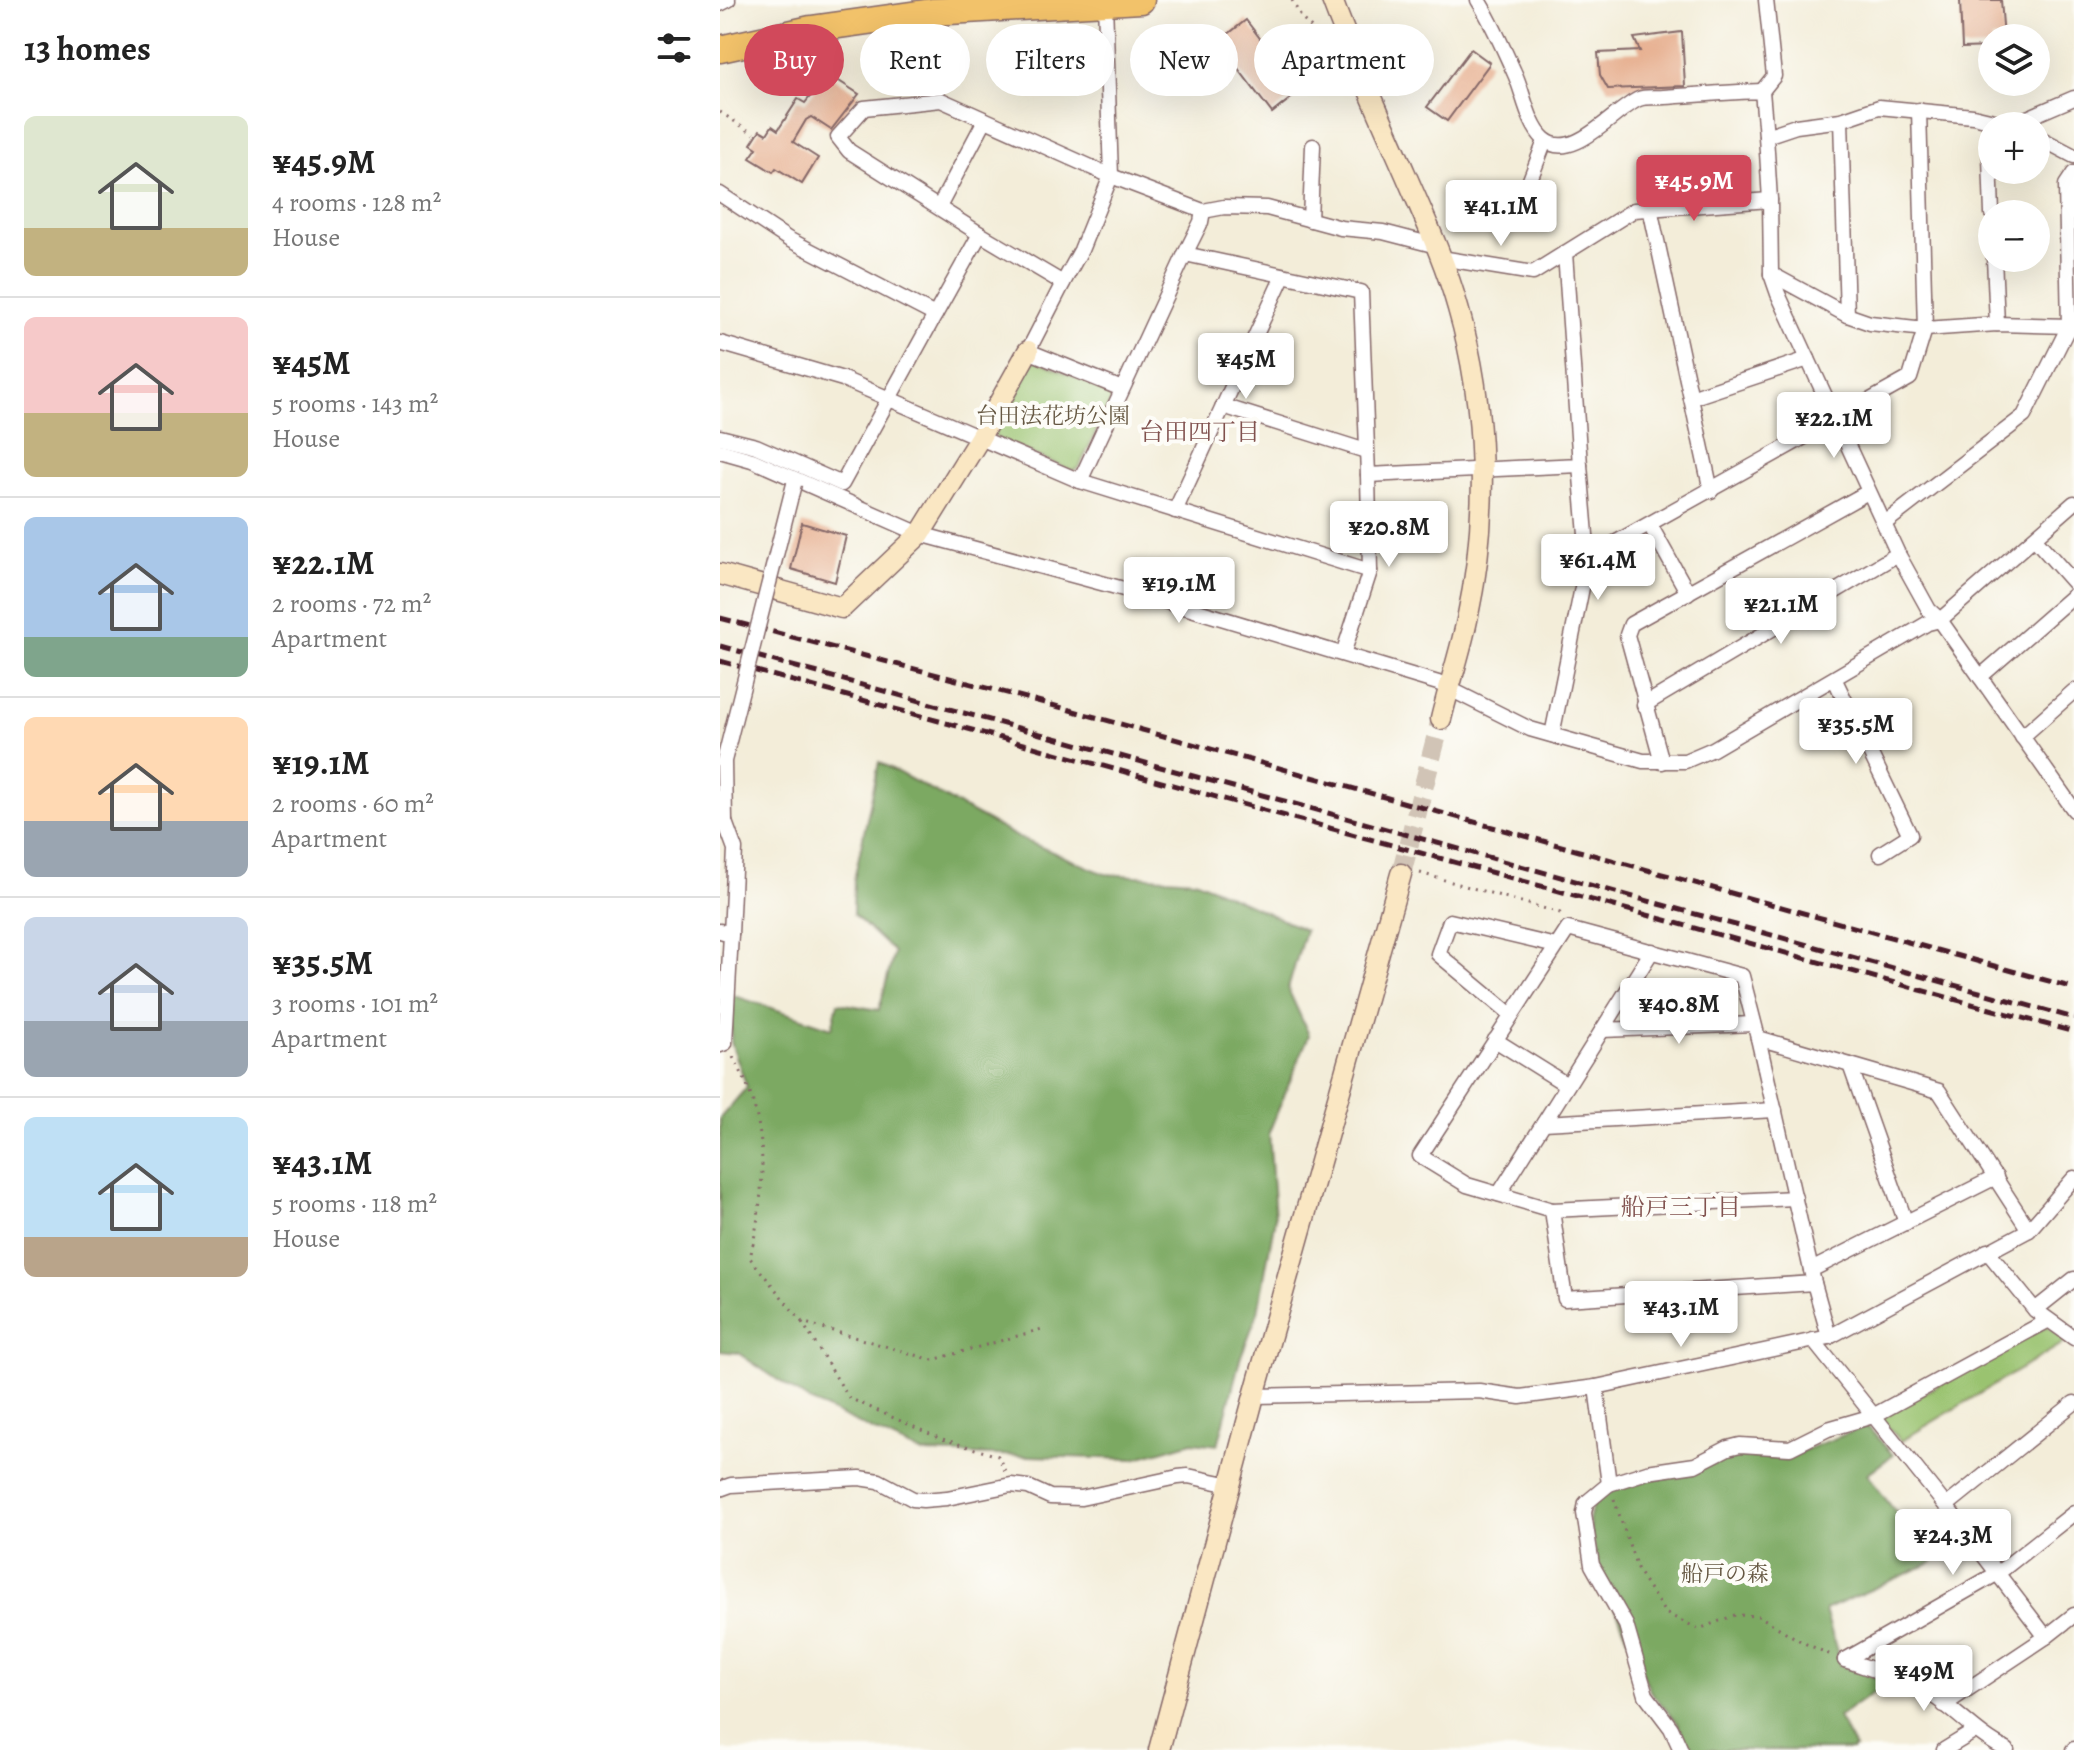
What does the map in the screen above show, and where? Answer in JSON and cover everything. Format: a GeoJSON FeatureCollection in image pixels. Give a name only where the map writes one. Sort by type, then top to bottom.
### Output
{"type":"FeatureCollection","features":[{"type":"Feature","properties":{"kind":"highway"},"geometry":{"type":"LineString","coordinates":[[720,49],[811,29],[932,12],[1141,0]]}},
{"type":"Feature","properties":{"kind":"street"},"geometry":{"type":"LineString","coordinates":[[720,4],[728,0]]}},
{"type":"Feature","properties":{"kind":"street"},"geometry":{"type":"LineString","coordinates":[[1332,0],[1439,252],[1459,309],[1471,367],[1479,420],[1481,471],[1475,570],[1467,620],[1441,719]]}},
{"type":"Feature","properties":{"kind":"street"},"geometry":{"type":"LineString","coordinates":[[1478,0],[1516,74],[1521,95],[1545,141],[1567,146],[1590,134],[1641,98],[1762,91]]}},
{"type":"Feature","properties":{"kind":"street"},"geometry":{"type":"LineString","coordinates":[[1766,0],[1774,76],[1762,91],[1770,200],[1771,274],[1778,294],[1868,492],[1929,610],[1940,620],[2022,737],[2069,792],[2074,810]]}},
{"type":"Feature","properties":{"kind":"street"},"geometry":{"type":"LineString","coordinates":[[720,574],[842,608],[920,534],[979,439],[1028,351],[1081,250],[1111,176],[1105,3]]}},
{"type":"Feature","properties":{"kind":"street"},"geometry":{"type":"LineString","coordinates":[[2039,112],[2074,98]]}},
{"type":"Feature","properties":{"kind":"street"},"geometry":{"type":"LineString","coordinates":[[1063,283],[849,151],[838,137],[864,108],[941,100],[1111,176],[1203,211],[1224,207],[1267,208],[1341,228],[1383,232],[1439,252],[1533,273],[1634,210],[1770,200]]}},
{"type":"Feature","properties":{"kind":"street"},"geometry":{"type":"LineString","coordinates":[[1766,136],[1796,126],[1841,120],[1879,107],[1978,117]]}},
{"type":"Feature","properties":{"kind":"street"},"geometry":{"type":"LineString","coordinates":[[1588,558],[1910,378],[1925,329],[1919,110]]}},
{"type":"Feature","properties":{"kind":"street"},"geometry":{"type":"LineString","coordinates":[[939,207],[985,120]]}},
{"type":"Feature","properties":{"kind":"street"},"geometry":{"type":"LineString","coordinates":[[1841,120],[1847,315]]}},
{"type":"Feature","properties":{"kind":"street"},"geometry":{"type":"LineString","coordinates":[[1528,185],[1545,141]]}},
{"type":"Feature","properties":{"kind":"street"},"geometry":{"type":"LineString","coordinates":[[2050,143],[2074,156]]}},
{"type":"Feature","properties":{"kind":"street"},"geometry":{"type":"LineString","coordinates":[[1310,220],[1313,146]]}},
{"type":"Feature","properties":{"kind":"street"},"geometry":{"type":"LineString","coordinates":[[1885,523],[2024,416],[2072,327],[2071,246],[2066,185],[2074,173]]}},
{"type":"Feature","properties":{"kind":"street"},"geometry":{"type":"LineString","coordinates":[[720,194],[788,239],[935,315]]}},
{"type":"Feature","properties":{"kind":"street"},"geometry":{"type":"LineString","coordinates":[[1650,208],[1711,491]]}},
{"type":"Feature","properties":{"kind":"street"},"geometry":{"type":"LineString","coordinates":[[1080,481],[1201,222],[1203,211]]}},
{"type":"Feature","properties":{"kind":"street"},"geometry":{"type":"LineString","coordinates":[[720,437],[756,446],[842,484],[980,234]]}},
{"type":"Feature","properties":{"kind":"street"},"geometry":{"type":"LineString","coordinates":[[1552,735],[1588,558],[1565,253]]}},
{"type":"Feature","properties":{"kind":"street"},"geometry":{"type":"LineString","coordinates":[[1185,254],[1361,292],[1370,571],[1343,654]]}},
{"type":"Feature","properties":{"kind":"street"},"geometry":{"type":"LineString","coordinates":[[1995,272],[1997,324]]}},
{"type":"Feature","properties":{"kind":"street"},"geometry":{"type":"LineString","coordinates":[[1771,274],[1847,315],[1870,323],[1925,329],[1997,324],[2072,327]]}},
{"type":"Feature","properties":{"kind":"street"},"geometry":{"type":"LineString","coordinates":[[1175,511],[1283,276]]}},
{"type":"Feature","properties":{"kind":"street"},"geometry":{"type":"LineString","coordinates":[[720,360],[722,344],[843,379],[1080,481],[1370,571]]}},
{"type":"Feature","properties":{"kind":"street"},"geometry":{"type":"LineString","coordinates":[[1028,351],[1122,389]]}},
{"type":"Feature","properties":{"kind":"street"},"geometry":{"type":"LineString","coordinates":[[1691,398],[1808,359]]}},
{"type":"Feature","properties":{"kind":"street"},"geometry":{"type":"LineString","coordinates":[[1223,406],[1366,451]]}},
{"type":"Feature","properties":{"kind":"street"},"geometry":{"type":"LineString","coordinates":[[720,451],[752,460],[920,534],[1131,591],[1343,654],[1449,688],[1530,729],[1643,761],[1662,762],[1685,761],[1713,749],[1928,623],[1940,620],[2074,503]]}},
{"type":"Feature","properties":{"kind":"street"},"geometry":{"type":"LineString","coordinates":[[1368,475],[1580,465]]}},
{"type":"Feature","properties":{"kind":"street"},"geometry":{"type":"LineString","coordinates":[[722,1044],[726,932],[735,849],[725,822],[724,761],[795,481]]}},
{"type":"Feature","properties":{"kind":"street"},"geometry":{"type":"LineString","coordinates":[[1662,762],[1627,635],[1631,624],[1868,492]]}},
{"type":"Feature","properties":{"kind":"street"},"geometry":{"type":"LineString","coordinates":[[1650,525],[1688,593]]}},
{"type":"Feature","properties":{"kind":"street"},"geometry":{"type":"LineString","coordinates":[[2035,539],[2074,583]]}},
{"type":"Feature","properties":{"kind":"street"},"geometry":{"type":"LineString","coordinates":[[1644,705],[1898,554]]}},
{"type":"Feature","properties":{"kind":"street"},"geometry":{"type":"LineString","coordinates":[[1980,677],[2074,595]]}},
{"type":"Feature","properties":{"kind":"street"},"geometry":{"type":"LineString","coordinates":[[1835,680],[1910,835],[1880,854]]}},
{"type":"Feature","properties":{"kind":"street"},"geometry":{"type":"LineString","coordinates":[[2022,737],[2074,691]]}},
{"type":"Feature","properties":{"kind":"street"},"geometry":{"type":"LineString","coordinates":[[720,844],[735,849]]}},
{"type":"Feature","properties":{"kind":"street"},"geometry":{"type":"LineString","coordinates":[[1159,1750],[1254,1396],[1407,872]]}},
{"type":"Feature","properties":{"kind":"street"},"geometry":{"type":"LineString","coordinates":[[1511,1015],[1438,954],[1450,921],[1556,946]]}},
{"type":"Feature","properties":{"kind":"street"},"geometry":{"type":"LineString","coordinates":[[1795,1198],[1552,1210],[1467,1185],[1420,1156],[1568,929],[1742,976],[1829,1337]]}},
{"type":"Feature","properties":{"kind":"street"},"geometry":{"type":"LineString","coordinates":[[1499,1194],[1652,951]]}},
{"type":"Feature","properties":{"kind":"street"},"geometry":{"type":"LineString","coordinates":[[1602,1030],[1756,1031],[1850,1065],[1939,1091],[2029,1230]]}},
{"type":"Feature","properties":{"kind":"street"},"geometry":{"type":"LineString","coordinates":[[1495,1040],[1567,1085]]}},
{"type":"Feature","properties":{"kind":"street"},"geometry":{"type":"LineString","coordinates":[[1850,1065],[1906,1223]]}},
{"type":"Feature","properties":{"kind":"street"},"geometry":{"type":"LineString","coordinates":[[1544,1123],[1775,1110]]}},
{"type":"Feature","properties":{"kind":"street"},"geometry":{"type":"LineString","coordinates":[[1552,1210],[1565,1299],[1813,1277],[1906,1223],[1996,1177]]}},
{"type":"Feature","properties":{"kind":"street"},"geometry":{"type":"LineString","coordinates":[[1254,1396],[1479,1391],[1520,1397],[1596,1387],[1829,1337],[2029,1230],[2074,1178]]}},
{"type":"Feature","properties":{"kind":"street"},"geometry":{"type":"LineString","coordinates":[[1987,1251],[2035,1310],[2074,1338]]}},
{"type":"Feature","properties":{"kind":"street"},"geometry":{"type":"LineString","coordinates":[[2035,1310],[2074,1279]]}},
{"type":"Feature","properties":{"kind":"street"},"geometry":{"type":"LineString","coordinates":[[1681,1750],[1671,1728],[1646,1695],[1626,1625],[1592,1565],[1584,1513],[1586,1503],[1609,1484],[1647,1472],[1695,1465],[1740,1445],[1790,1448],[1828,1429],[1873,1416],[2047,1321]]}},
{"type":"Feature","properties":{"kind":"street"},"geometry":{"type":"LineString","coordinates":[[1813,1340],[2046,1637]]}},
{"type":"Feature","properties":{"kind":"street"},"geometry":{"type":"LineString","coordinates":[[1596,1387],[1609,1484]]}},
{"type":"Feature","properties":{"kind":"street"},"geometry":{"type":"LineString","coordinates":[[1946,1506],[2074,1403]]}},
{"type":"Feature","properties":{"kind":"street"},"geometry":{"type":"LineString","coordinates":[[720,1489],[731,1485],[860,1478],[879,1481],[913,1499],[923,1500],[1011,1485],[1028,1487],[1060,1498],[1093,1496],[1188,1476],[1231,1485]]}},
{"type":"Feature","properties":{"kind":"street"},"geometry":{"type":"LineString","coordinates":[[1845,1660],[1998,1573],[2074,1513]]}},
{"type":"Feature","properties":{"kind":"street"},"geometry":{"type":"LineString","coordinates":[[1944,1705],[2074,1615]]}},
{"type":"Feature","properties":{"kind":"street"},"geometry":{"type":"LineString","coordinates":[[1845,1660],[1902,1680],[1944,1705],[1975,1731],[2007,1750]]}},
{"type":"Feature","properties":{"kind":"street"},"geometry":{"type":"LineString","coordinates":[[1944,1750],[1975,1731]]}},
{"type":"Feature","properties":{"kind":"path"},"geometry":{"type":"LineString","coordinates":[[1292,0],[1307,24]]}},
{"type":"Feature","properties":{"kind":"path"},"geometry":{"type":"LineString","coordinates":[[720,112],[754,134]]}},
{"type":"Feature","properties":{"kind":"path"},"geometry":{"type":"LineString","coordinates":[[1407,872],[1560,913],[1568,929]]}},
{"type":"Feature","properties":{"kind":"path"},"geometry":{"type":"LineString","coordinates":[[722,1044],[742,1073],[759,1123],[764,1181],[750,1258],[802,1322],[849,1398],[939,1438],[998,1456],[1011,1485]]}},
{"type":"Feature","properties":{"kind":"path"},"geometry":{"type":"LineString","coordinates":[[802,1322],[933,1360],[1042,1329]]}},
{"type":"Feature","properties":{"kind":"path"},"geometry":{"type":"LineString","coordinates":[[1609,1484],[1638,1571],[1665,1613],[1699,1629],[1735,1615],[1759,1616],[1802,1642],[1845,1660]]}},
{"type":"Feature","properties":{"kind":"green space","name":"台田法花坊公園"},"geometry":{"type":"Polygon","coordinates":[[[1037,360],[1109,392],[1112,398],[1079,468],[1072,471],[995,438],[994,432],[1031,362],[1037,360]]]}},
{"type":"Feature","properties":{"kind":"green space"},"geometry":{"type":"Polygon","coordinates":[[[879,762],[1019,838],[1105,874],[1195,880],[1305,930],[1288,989],[1309,1035],[1269,1132],[1275,1218],[1258,1312],[1240,1359],[1218,1445],[1192,1442],[1134,1459],[922,1453],[809,1401],[738,1353],[720,1351],[720,1118],[747,1087],[731,1042],[732,995],[832,1028],[838,1003],[879,1010],[894,952],[853,914],[854,880],[879,762]]]}},
{"type":"Feature","properties":{"kind":"green space"},"geometry":{"type":"Polygon","coordinates":[[[2047,1326],[2067,1341],[1901,1441],[1879,1417],[2047,1326]]]}},
{"type":"Feature","properties":{"kind":"green space","name":"船戸の森"},"geometry":{"type":"Polygon","coordinates":[[[1867,1426],[1893,1455],[1867,1474],[1933,1562],[1825,1610],[1841,1665],[1889,1682],[1838,1717],[1855,1748],[1690,1750],[1676,1721],[1650,1691],[1597,1564],[1589,1520],[1593,1504],[1612,1486],[1700,1469],[1732,1453],[1781,1459],[1867,1426]]]}},
{"type":"Feature","properties":{"kind":"building"},"geometry":{"type":"Polygon","coordinates":[[[1960,0],[2001,0],[2003,24],[1978,24],[1978,47],[1962,48],[1960,0]]]}},
{"type":"Feature","properties":{"kind":"building"},"geometry":{"type":"Polygon","coordinates":[[[1246,20],[1254,31],[1254,89],[1238,68],[1238,26],[1246,20]]]}},
{"type":"Feature","properties":{"kind":"building"},"geometry":{"type":"Polygon","coordinates":[[[1682,32],[1685,86],[1608,89],[1600,75],[1598,53],[1640,51],[1634,38],[1682,32]]]}},
{"type":"Feature","properties":{"kind":"building"},"geometry":{"type":"Polygon","coordinates":[[[1471,49],[1490,63],[1447,121],[1427,107],[1471,49]]]}},
{"type":"Feature","properties":{"kind":"building"},"geometry":{"type":"Polygon","coordinates":[[[844,84],[859,94],[831,130],[811,117],[806,120],[793,142],[818,158],[802,184],[776,168],[773,172],[750,158],[757,148],[751,144],[760,130],[767,134],[772,126],[778,130],[798,99],[805,103],[811,96],[844,96],[844,84]]]}},
{"type":"Feature","properties":{"kind":"building"},"geometry":{"type":"Polygon","coordinates":[[[1259,96],[1294,96],[1272,113],[1259,96]]]}},
{"type":"Feature","properties":{"kind":"building"},"geometry":{"type":"Polygon","coordinates":[[[802,523],[846,536],[835,582],[791,569],[802,523]]]}},
{"type":"Feature","properties":{"kind":"tunnel"},"geometry":{"type":"LineString","coordinates":[[1401,874],[1441,719]]}},
{"type":"Feature","properties":{"kind":"railway"},"geometry":{"type":"LineString","coordinates":[[720,618],[1041,702],[2074,988]]}},
{"type":"Feature","properties":{"kind":"railway"},"geometry":{"type":"LineString","coordinates":[[720,646],[2074,1018]]}},
{"type":"Feature","properties":{"kind":"railway"},"geometry":{"type":"LineString","coordinates":[[720,661],[2074,1032]]}},
{"type":"Feature","properties":{"kind":"district","name":"台田四丁目"},"geometry":{"type":"Point","coordinates":[1200,432]}},
{"type":"Feature","properties":{"kind":"district","name":"船戸三丁目"},"geometry":{"type":"Point","coordinates":[1681,1207]}}]}
